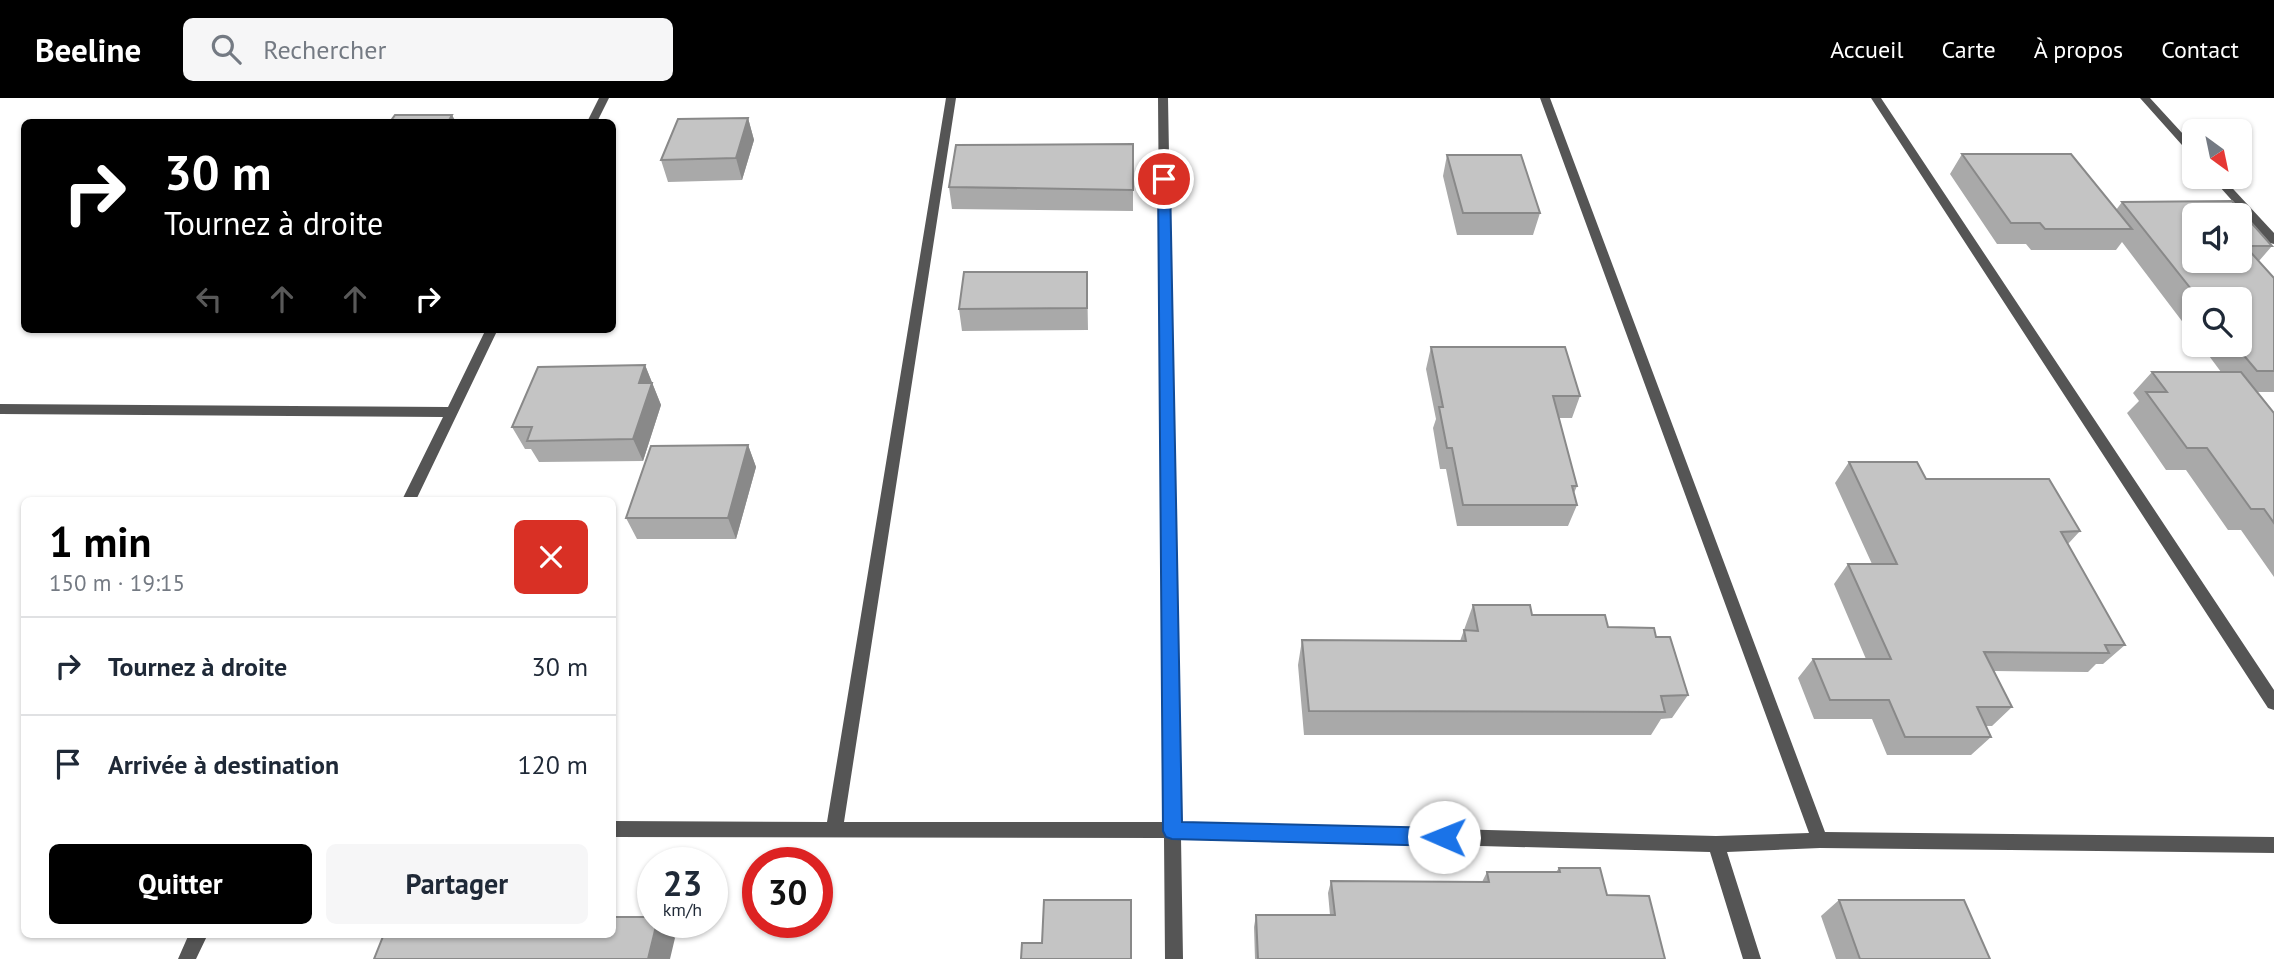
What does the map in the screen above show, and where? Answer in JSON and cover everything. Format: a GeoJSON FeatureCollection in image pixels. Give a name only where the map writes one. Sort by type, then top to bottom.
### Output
{"type":"FeatureCollection","features":[{"type":"Feature","properties":{"kind":"street"},"geometry":{"type":"LineString","coordinates":[[594,119],[604,98]]}},
{"type":"Feature","properties":{"kind":"street"},"geometry":{"type":"LineString","coordinates":[[834,829],[951,98]]}},
{"type":"Feature","properties":{"kind":"street"},"geometry":{"type":"LineString","coordinates":[[1163,98],[1174,959]]}},
{"type":"Feature","properties":{"kind":"street"},"geometry":{"type":"LineString","coordinates":[[1545,98],[1820,839]]}},
{"type":"Feature","properties":{"kind":"street"},"geometry":{"type":"LineString","coordinates":[[1876,98],[2274,703]]}},
{"type":"Feature","properties":{"kind":"street"},"geometry":{"type":"LineString","coordinates":[[2145,98],[2182,139]]}},
{"type":"Feature","properties":{"kind":"street"},"geometry":{"type":"LineString","coordinates":[[2227,189],[2274,240]]}},
{"type":"Feature","properties":{"kind":"street"},"geometry":{"type":"LineString","coordinates":[[410,497],[490,333]]}},
{"type":"Feature","properties":{"kind":"street"},"geometry":{"type":"LineString","coordinates":[[0,409],[452,412]]}},
{"type":"Feature","properties":{"kind":"street"},"geometry":{"type":"LineString","coordinates":[[616,829],[1172,831],[1716,844],[1820,839],[2274,845]]}},
{"type":"Feature","properties":{"kind":"street"},"geometry":{"type":"LineString","coordinates":[[1716,844],[1752,959]]}},
{"type":"Feature","properties":{"kind":"street"},"geometry":{"type":"LineString","coordinates":[[187,959],[197,938]]}},
{"type":"Feature","properties":{"kind":"building"},"geometry":{"type":"Polygon","coordinates":[[[395,115],[452,115],[450,119],[392,119],[395,115]]]}},
{"type":"Feature","properties":{"kind":"building"},"geometry":{"type":"Polygon","coordinates":[[[748,118],[736,158],[661,160],[678,119],[748,118]]]}},
{"type":"Feature","properties":{"kind":"building"},"geometry":{"type":"Polygon","coordinates":[[[1133,144],[1133,190],[949,187],[956,145],[1133,144]]]}},
{"type":"Feature","properties":{"kind":"building"},"geometry":{"type":"Polygon","coordinates":[[[1962,154],[2071,154],[2132,229],[2045,229],[2040,223],[2011,223],[1962,154]]]}},
{"type":"Feature","properties":{"kind":"building"},"geometry":{"type":"Polygon","coordinates":[[[1447,155],[1521,155],[1540,213],[1463,213],[1447,155]]]}},
{"type":"Feature","properties":{"kind":"building"},"geometry":{"type":"Polygon","coordinates":[[[2232,201],[2234,203],[2182,203],[2182,273],[2252,273],[2252,254],[2274,278],[2274,371],[2257,371],[2245,357],[2252,357],[2252,287],[2189,287],[2122,202],[2232,201]]]}},
{"type":"Feature","properties":{"kind":"building"},"geometry":{"type":"Polygon","coordinates":[[[2252,224],[2272,246],[2252,246],[2252,224]]]}},
{"type":"Feature","properties":{"kind":"building"},"geometry":{"type":"Polygon","coordinates":[[[964,272],[1087,272],[1087,308],[959,309],[964,272]]]}},
{"type":"Feature","properties":{"kind":"building"},"geometry":{"type":"Polygon","coordinates":[[[1431,347],[1565,347],[1580,396],[1553,396],[1577,486],[1572,486],[1577,505],[1463,505],[1452,448],[1447,448],[1439,407],[1443,407],[1431,347]]]}},
{"type":"Feature","properties":{"kind":"building"},"geometry":{"type":"Polygon","coordinates":[[[645,365],[639,383],[652,383],[633,439],[527,441],[532,427],[512,427],[538,367],[645,365]]]}},
{"type":"Feature","properties":{"kind":"building"},"geometry":{"type":"Polygon","coordinates":[[[2152,372],[2241,372],[2274,413],[2274,523],[2264,509],[2251,509],[2207,448],[2187,448],[2146,392],[2167,392],[2152,372]]]}},
{"type":"Feature","properties":{"kind":"building"},"geometry":{"type":"Polygon","coordinates":[[[748,445],[728,518],[626,518],[651,446],[748,445]]]}},
{"type":"Feature","properties":{"kind":"building"},"geometry":{"type":"Polygon","coordinates":[[[1849,462],[1917,462],[1926,479],[2049,479],[2080,531],[2061,532],[2125,645],[2105,645],[2109,653],[1984,652],[2012,707],[1977,707],[1991,737],[1905,737],[1889,700],[1830,700],[1813,659],[1891,659],[1848,564],[1897,564],[1849,462]]]}},
{"type":"Feature","properties":{"kind":"building"},"geometry":{"type":"Polygon","coordinates":[[[1473,605],[1530,605],[1532,615],[1605,615],[1608,627],[1654,628],[1656,637],[1670,637],[1688,695],[1661,696],[1665,712],[1309,711],[1302,640],[1466,641],[1464,630],[1478,631],[1473,605]]]}},
{"type":"Feature","properties":{"kind":"building"},"geometry":{"type":"Polygon","coordinates":[[[1559,868],[1600,868],[1607,895],[1649,896],[1665,959],[1258,959],[1256,915],[1335,915],[1331,881],[1489,882],[1487,872],[1560,872],[1559,868]]]}},
{"type":"Feature","properties":{"kind":"building"},"geometry":{"type":"Polygon","coordinates":[[[1044,900],[1131,900],[1131,959],[1021,959],[1022,943],[1042,943],[1044,900]]]}},
{"type":"Feature","properties":{"kind":"building"},"geometry":{"type":"Polygon","coordinates":[[[1839,900],[1964,900],[1990,959],[1860,959],[1839,900]]]}},
{"type":"Feature","properties":{"kind":"building"},"geometry":{"type":"Polygon","coordinates":[[[616,917],[637,917],[637,938],[653,938],[648,959],[374,959],[382,938],[616,938],[616,917]]]}},
{"type":"Feature","properties":{"kind":"route"},"geometry":{"type":"LineString","coordinates":[[1164,179],[1172,831],[1444,837]]}}]}
